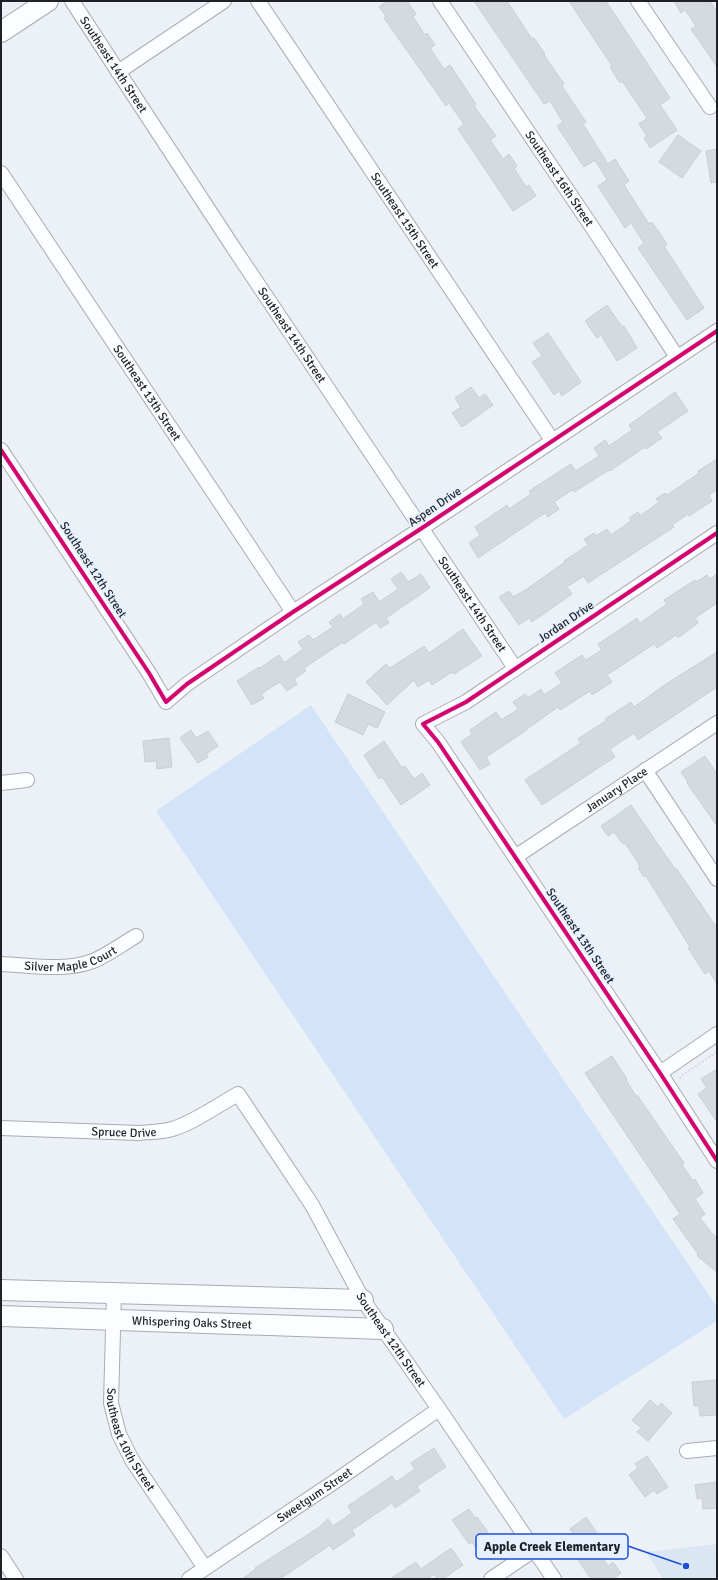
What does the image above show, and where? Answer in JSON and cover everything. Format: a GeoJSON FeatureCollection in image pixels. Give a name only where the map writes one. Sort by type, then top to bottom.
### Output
{"type":"FeatureCollection","features":[{"type":"Feature","properties":{"kind":"street"},"geometry":{"type":"LineString","coordinates":[[1,32],[48,1]]}},
{"type":"Feature","properties":{"kind":"street","name":"Southeast 14th Street"},"geometry":{"type":"LineString","coordinates":[[72,1],[515,668]]}},
{"type":"Feature","properties":{"kind":"street"},"geometry":{"type":"LineString","coordinates":[[118,72],[224,1]]}},
{"type":"Feature","properties":{"kind":"street","name":"Southeast 15th Street"},"geometry":{"type":"LineString","coordinates":[[258,1],[552,440]]}},
{"type":"Feature","properties":{"kind":"street","name":"Southeast 16th Street"},"geometry":{"type":"LineString","coordinates":[[440,1],[588,220],[677,357]]}},
{"type":"Feature","properties":{"kind":"street"},"geometry":{"type":"LineString","coordinates":[[638,1],[710,107]]}},
{"type":"Feature","properties":{"kind":"street","name":"Southeast 13th Street"},"geometry":{"type":"LineString","coordinates":[[1,174],[293,612]]}},
{"type":"Feature","properties":{"kind":"street","name":"Aspen Drive"},"geometry":{"type":"LineString","coordinates":[[166,702],[187,684],[293,612],[422,528],[717,331]]}},
{"type":"Feature","properties":{"kind":"street","name":"Southeast 12th Street"},"geometry":{"type":"LineString","coordinates":[[1,450],[149,673],[166,702]]}},
{"type":"Feature","properties":{"kind":"street","name":"Jordan Drive"},"geometry":{"type":"LineString","coordinates":[[423,724],[466,702],[717,533]]}},
{"type":"Feature","properties":{"kind":"street","name":"January Place"},"geometry":{"type":"LineString","coordinates":[[515,857],[717,722]]}},
{"type":"Feature","properties":{"kind":"street","name":"Southeast 13th Street"},"geometry":{"type":"LineString","coordinates":[[423,724],[438,742],[660,1073],[717,1161]]}},
{"type":"Feature","properties":{"kind":"street"},"geometry":{"type":"LineString","coordinates":[[645,770],[717,879]]}},
{"type":"Feature","properties":{"kind":"street"},"geometry":{"type":"LineString","coordinates":[[1,783],[27,780]]}},
{"type":"Feature","properties":{"kind":"street","name":"Silver Maple Court"},"geometry":{"type":"LineString","coordinates":[[1,964],[60,967],[84,964],[95,960],[136,936]]}},
{"type":"Feature","properties":{"kind":"street"},"geometry":{"type":"LineString","coordinates":[[660,1073],[717,1034]]}},
{"type":"Feature","properties":{"kind":"street","name":"Southeast 12th Street"},"geometry":{"type":"LineString","coordinates":[[238,1094],[263,1129],[312,1205],[363,1300],[554,1579]]}},
{"type":"Feature","properties":{"kind":"street","name":"Spruce Drive"},"geometry":{"type":"LineString","coordinates":[[1,1128],[139,1133],[158,1132],[183,1125],[238,1094]]}},
{"type":"Feature","properties":{"kind":"street"},"geometry":{"type":"LineString","coordinates":[[1,1290],[363,1300]]}},
{"type":"Feature","properties":{"kind":"street","name":"Southeast 10th Street"},"geometry":{"type":"LineString","coordinates":[[114,1294],[111,1403],[119,1434],[132,1460],[205,1568]]}},
{"type":"Feature","properties":{"kind":"street","name":"Whispering Oaks Street"},"geometry":{"type":"LineString","coordinates":[[1,1316],[383,1329]]}},
{"type":"Feature","properties":{"kind":"street","name":"Sweetgum Street"},"geometry":{"type":"LineString","coordinates":[[189,1579],[337,1480],[439,1409]]}},
{"type":"Feature","properties":{"kind":"street"},"geometry":{"type":"LineString","coordinates":[[687,1451],[717,1448]]}},
{"type":"Feature","properties":{"kind":"street"},"geometry":{"type":"LineString","coordinates":[[491,1579],[534,1550]]}},
{"type":"Feature","properties":{"kind":"street"},"geometry":{"type":"LineString","coordinates":[[1,1556],[16,1579]]}},
{"type":"Feature","properties":{"kind":"path"},"geometry":{"type":"LineString","coordinates":[[680,1083],[681,1076],[717,1052]]}},
{"type":"Feature","properties":{"kind":"shaded area"},"geometry":{"type":"Polygon","coordinates":[[[311,705],[717,1307],[717,1321],[564,1419],[156,811],[311,705]]]}},
{"type":"Feature","properties":{"kind":"shaded area"},"geometry":{"type":"Polygon","coordinates":[[[717,1544],[717,1579],[663,1579],[646,1552],[717,1544]]]}},
{"type":"Feature","properties":{"kind":"building"},"geometry":{"type":"Polygon","coordinates":[[[387,1],[407,1],[416,14],[413,17],[425,35],[427,33],[435,45],[430,48],[444,69],[450,65],[476,104],[474,106],[496,136],[490,140],[503,159],[509,154],[517,166],[514,168],[526,187],[529,185],[536,196],[513,211],[458,129],[464,124],[449,103],[446,106],[384,18],[386,16],[379,7],[387,1]]]}},
{"type":"Feature","properties":{"kind":"building"},"geometry":{"type":"Polygon","coordinates":[[[474,1],[507,1],[532,39],[534,38],[545,54],[544,55],[564,84],[562,86],[586,122],[583,124],[608,164],[615,159],[629,181],[624,185],[649,224],[652,222],[667,244],[664,246],[704,308],[687,320],[638,248],[644,243],[631,223],[625,228],[598,186],[607,180],[595,160],[584,167],[557,126],[563,122],[550,101],[544,104],[474,1]]]}},
{"type":"Feature","properties":{"kind":"building"},"geometry":{"type":"Polygon","coordinates":[[[569,1],[606,1],[670,98],[660,105],[677,130],[650,148],[644,138],[647,136],[639,124],[647,118],[622,81],[620,83],[610,67],[612,66],[569,1]]]}},
{"type":"Feature","properties":{"kind":"building"},"geometry":{"type":"Polygon","coordinates":[[[674,1],[710,1],[717,12],[717,67],[691,29],[696,26],[685,10],[681,13],[674,1]]]}},
{"type":"Feature","properties":{"kind":"building"},"geometry":{"type":"Polygon","coordinates":[[[678,135],[701,151],[682,178],[659,162],[678,135]]]}},
{"type":"Feature","properties":{"kind":"building"},"geometry":{"type":"Polygon","coordinates":[[[717,149],[717,182],[711,183],[706,151],[717,149]]]}},
{"type":"Feature","properties":{"kind":"building"},"geometry":{"type":"Polygon","coordinates":[[[607,305],[622,327],[624,326],[637,348],[617,361],[601,335],[597,338],[585,321],[607,305]]]}},
{"type":"Feature","properties":{"kind":"building"},"geometry":{"type":"Polygon","coordinates":[[[548,333],[581,382],[562,396],[559,391],[554,395],[532,362],[542,356],[533,343],[548,333]]]}},
{"type":"Feature","properties":{"kind":"building"},"geometry":{"type":"Polygon","coordinates":[[[471,387],[479,398],[485,394],[493,405],[462,427],[452,413],[461,407],[455,398],[471,387]]]}},
{"type":"Feature","properties":{"kind":"building"},"geometry":{"type":"Polygon","coordinates":[[[675,392],[688,411],[657,432],[662,438],[646,449],[645,447],[610,471],[609,470],[574,492],[572,490],[554,502],[559,509],[548,517],[545,513],[478,558],[469,543],[480,535],[475,527],[507,505],[509,509],[531,494],[529,491],[571,464],[576,471],[599,456],[594,448],[605,440],[609,446],[632,430],[629,425],[675,392]]]}},
{"type":"Feature","properties":{"kind":"building"},"geometry":{"type":"Polygon","coordinates":[[[717,459],[717,490],[709,495],[712,501],[689,516],[688,514],[672,525],[674,527],[588,583],[584,576],[567,587],[572,594],[532,622],[529,618],[519,625],[499,597],[509,591],[513,597],[527,589],[588,545],[584,539],[594,533],[596,536],[607,529],[611,535],[631,521],[629,518],[638,512],[640,516],[659,502],[656,499],[665,493],[667,495],[699,473],[698,471],[717,459]]]}},
{"type":"Feature","properties":{"kind":"building"},"geometry":{"type":"Polygon","coordinates":[[[401,572],[408,582],[421,574],[430,588],[386,618],[389,623],[380,628],[376,622],[344,644],[343,642],[304,668],[306,671],[294,679],[297,684],[287,691],[280,682],[261,694],[264,698],[252,705],[237,681],[279,655],[284,663],[303,649],[298,642],[309,635],[313,640],[333,627],[329,622],[340,614],[343,619],[364,604],[361,599],[373,592],[379,602],[398,589],[391,579],[401,572]]]}},
{"type":"Feature","properties":{"kind":"building"},"geometry":{"type":"Polygon","coordinates":[[[717,574],[717,603],[695,618],[698,623],[678,638],[676,635],[657,648],[654,644],[607,675],[612,682],[592,695],[590,691],[560,710],[558,707],[527,730],[486,757],[490,764],[480,770],[461,742],[472,734],[470,730],[496,712],[501,720],[518,709],[513,702],[525,694],[528,698],[541,689],[544,695],[562,683],[555,673],[582,655],[586,660],[602,650],[598,644],[637,618],[640,623],[667,604],[664,600],[695,580],[696,582],[707,575],[710,579],[717,574]]]}},
{"type":"Feature","properties":{"kind":"building"},"geometry":{"type":"Polygon","coordinates":[[[463,629],[482,656],[454,674],[452,672],[432,685],[429,680],[418,687],[414,680],[387,705],[366,682],[386,664],[390,668],[424,646],[429,653],[463,629]]]}},
{"type":"Feature","properties":{"kind":"building"},"geometry":{"type":"Polygon","coordinates":[[[717,652],[717,687],[638,740],[634,733],[610,749],[615,757],[542,805],[525,780],[581,743],[578,739],[607,720],[605,719],[631,702],[634,707],[666,684],[717,652]]]}},
{"type":"Feature","properties":{"kind":"building"},"geometry":{"type":"Polygon","coordinates":[[[348,694],[385,712],[377,728],[368,724],[363,735],[335,722],[348,694]]]}},
{"type":"Feature","properties":{"kind":"building"},"geometry":{"type":"Polygon","coordinates":[[[191,730],[196,738],[208,731],[218,746],[206,754],[208,757],[198,763],[180,738],[191,730]]]}},
{"type":"Feature","properties":{"kind":"building"},"geometry":{"type":"Polygon","coordinates":[[[169,738],[172,767],[157,769],[156,761],[145,762],[143,741],[169,738]]]}},
{"type":"Feature","properties":{"kind":"building"},"geometry":{"type":"Polygon","coordinates":[[[384,741],[402,768],[405,766],[414,779],[422,773],[430,785],[401,805],[382,777],[379,779],[364,755],[384,741]]]}},
{"type":"Feature","properties":{"kind":"building"},"geometry":{"type":"Polygon","coordinates":[[[705,756],[717,774],[717,826],[681,772],[705,756]]]}},
{"type":"Feature","properties":{"kind":"building"},"geometry":{"type":"Polygon","coordinates":[[[631,805],[717,928],[717,984],[709,971],[705,974],[688,948],[690,947],[646,876],[644,877],[638,868],[640,866],[625,843],[623,844],[614,832],[608,836],[601,826],[631,805]]]}},
{"type":"Feature","properties":{"kind":"building"},"geometry":{"type":"Polygon","coordinates":[[[612,1056],[636,1096],[637,1095],[684,1163],[682,1165],[693,1181],[695,1179],[703,1193],[695,1199],[705,1214],[700,1218],[717,1238],[717,1272],[697,1256],[698,1254],[673,1219],[680,1214],[585,1073],[612,1056]]]}},
{"type":"Feature","properties":{"kind":"building"},"geometry":{"type":"Polygon","coordinates":[[[717,1069],[717,1122],[698,1094],[707,1088],[701,1079],[717,1069]]]}},
{"type":"Feature","properties":{"kind":"building"},"geometry":{"type":"Polygon","coordinates":[[[717,1380],[717,1415],[700,1416],[699,1406],[694,1406],[692,1382],[717,1380]]]}},
{"type":"Feature","properties":{"kind":"building"},"geometry":{"type":"Polygon","coordinates":[[[650,1400],[658,1407],[661,1403],[672,1413],[648,1441],[637,1432],[641,1428],[632,1420],[650,1400]]]}},
{"type":"Feature","properties":{"kind":"building"},"geometry":{"type":"Polygon","coordinates":[[[434,1448],[446,1467],[417,1486],[420,1491],[395,1508],[392,1503],[352,1530],[355,1535],[333,1550],[330,1545],[280,1579],[242,1579],[256,1569],[255,1568],[318,1528],[328,1519],[333,1526],[352,1513],[348,1506],[392,1476],[396,1482],[415,1469],[411,1463],[434,1448]]]}},
{"type":"Feature","properties":{"kind":"building"},"geometry":{"type":"Polygon","coordinates":[[[647,1456],[668,1487],[657,1494],[654,1490],[645,1497],[629,1475],[638,1468],[635,1464],[647,1456]]]}},
{"type":"Feature","properties":{"kind":"building"},"geometry":{"type":"Polygon","coordinates":[[[717,1482],[717,1508],[703,1509],[702,1498],[697,1499],[695,1485],[717,1482]]]}},
{"type":"Feature","properties":{"kind":"building"},"geometry":{"type":"Polygon","coordinates":[[[469,1509],[488,1532],[486,1534],[493,1545],[480,1554],[472,1542],[469,1544],[452,1520],[469,1509]]]}},
{"type":"Feature","properties":{"kind":"building"},"geometry":{"type":"Polygon","coordinates":[[[586,1517],[603,1542],[595,1547],[608,1566],[613,1562],[621,1573],[613,1579],[591,1579],[570,1548],[576,1543],[574,1539],[576,1538],[570,1529],[586,1517]]]}},
{"type":"Feature","properties":{"kind":"building"},"geometry":{"type":"Polygon","coordinates":[[[451,1548],[463,1565],[443,1579],[438,1579],[434,1574],[427,1579],[390,1579],[416,1562],[421,1569],[451,1548]]]}},
{"type":"Feature","properties":{"kind":"cycle path"},"geometry":{"type":"LineString","coordinates":[[1,450],[149,673],[166,702],[187,684],[293,612],[422,528],[717,331]]}},
{"type":"Feature","properties":{"kind":"cycle path"},"geometry":{"type":"LineString","coordinates":[[717,533],[466,702],[423,724],[438,742],[660,1073],[717,1161]]}},
{"type":"Feature","properties":{"kind":"place","name":"Apple Creek Elementary"},"geometry":{"type":"Point","coordinates":[686,1566]}}]}
